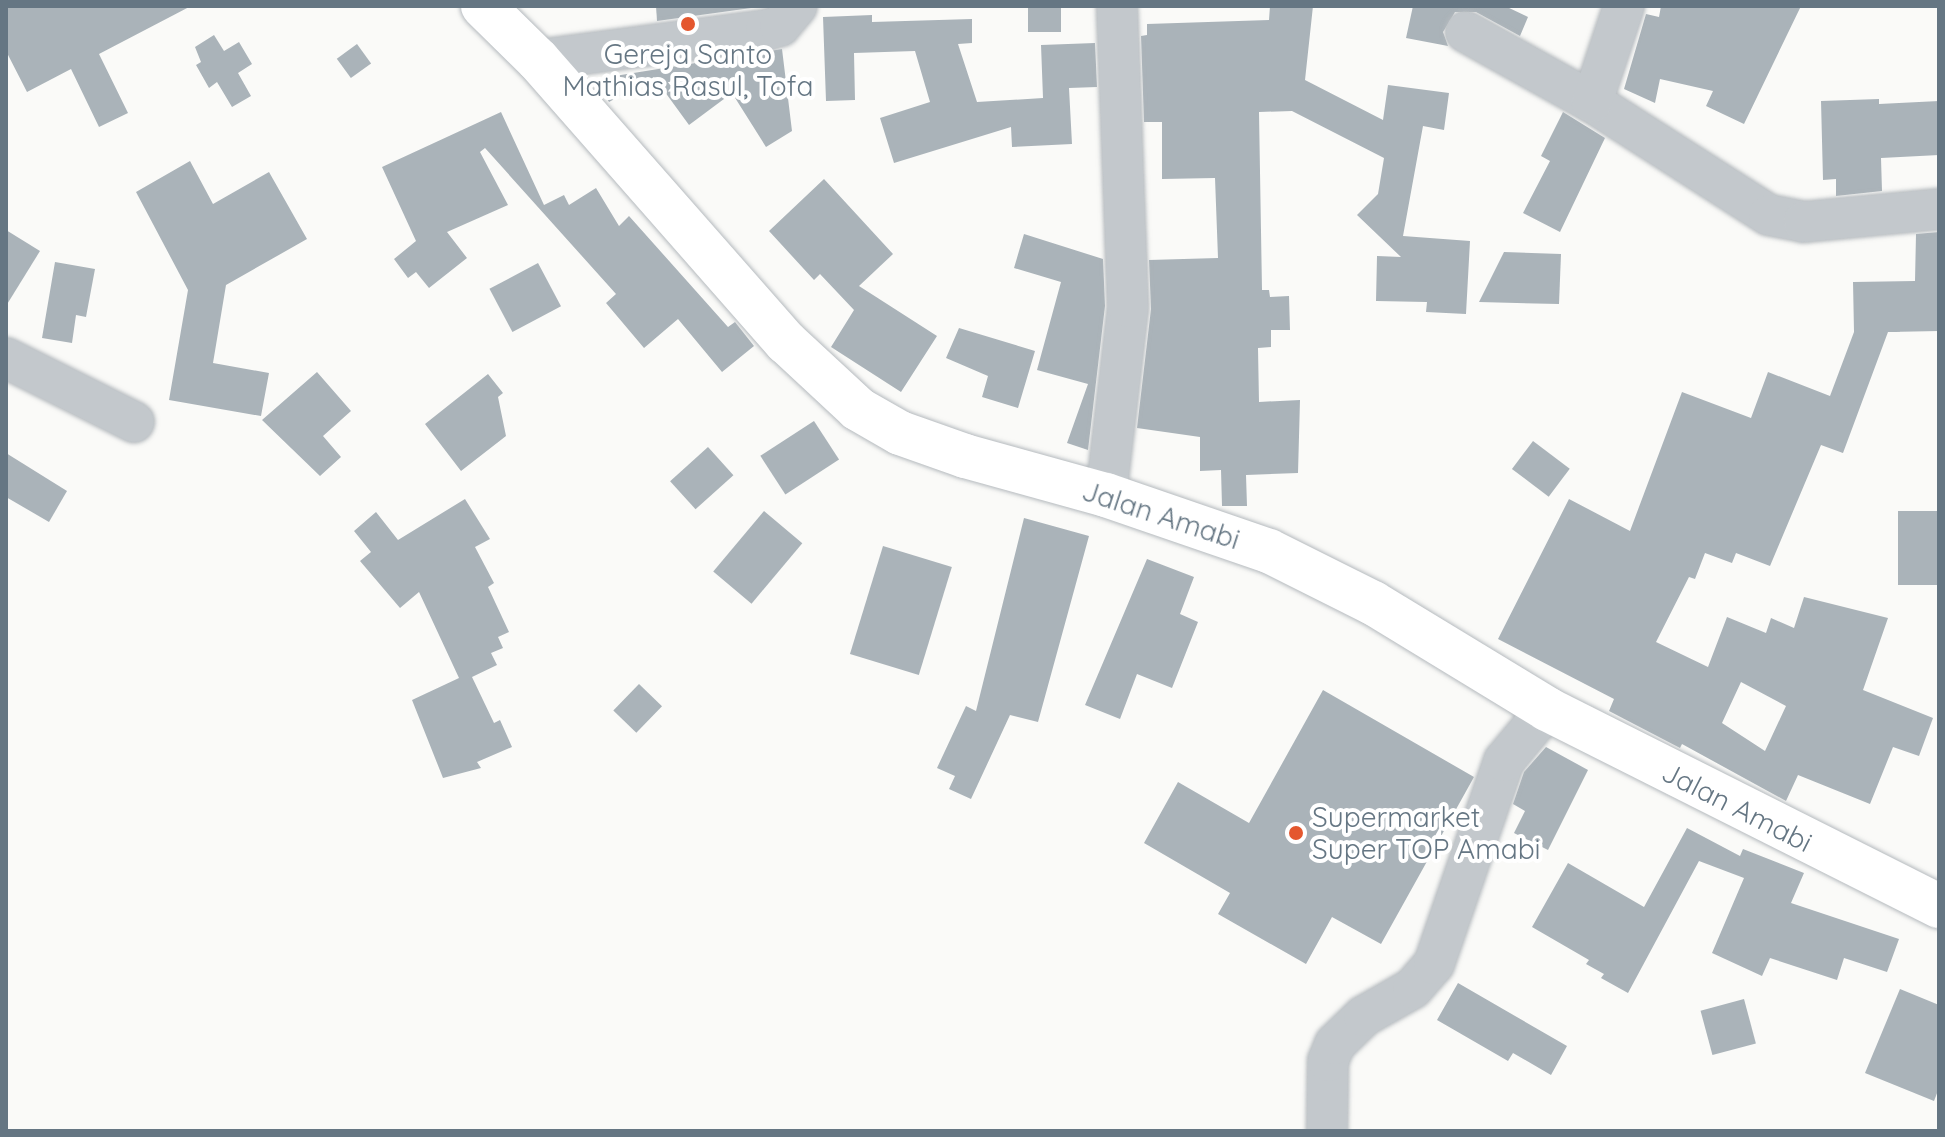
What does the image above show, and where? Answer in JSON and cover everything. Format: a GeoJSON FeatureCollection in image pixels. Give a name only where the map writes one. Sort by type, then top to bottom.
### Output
{"type":"FeatureCollection","features":[{"type":"Feature","properties":{"kind":"main road","name":"Jalan Amabi"},"geometry":{"type":"LineString","coordinates":[[483,6],[538,60],[786,342],[858,409],[900,433],[965,456],[1106,495],[1285,560],[1373,603],[1547,709],[1939,906]]}},
{"type":"Feature","properties":{"kind":"street"},"geometry":{"type":"LineString","coordinates":[[538,60],[766,30],[780,26],[797,6]]}},
{"type":"Feature","properties":{"kind":"street"},"geometry":{"type":"LineString","coordinates":[[1106,495],[1128,307],[1117,6]]}},
{"type":"Feature","properties":{"kind":"street"},"geometry":{"type":"LineString","coordinates":[[1592,102],[1624,6]]}},
{"type":"Feature","properties":{"kind":"street"},"geometry":{"type":"LineString","coordinates":[[1466,32],[1592,102],[1786,221],[1939,209]]}},
{"type":"Feature","properties":{"kind":"street"},"geometry":{"type":"LineString","coordinates":[[6,358],[134,422]]}},
{"type":"Feature","properties":{"kind":"street"},"geometry":{"type":"LineString","coordinates":[[1327,1131],[1328,1061],[1335,1044],[1364,1016],[1413,988],[1434,964],[1504,761],[1547,709]]}},
{"type":"Feature","properties":{"kind":"building"},"geometry":{"type":"Polygon","coordinates":[[[6,6],[191,6],[99,54],[128,113],[99,127],[71,69],[27,92],[6,51],[6,6]]]}},
{"type":"Feature","properties":{"kind":"building"},"geometry":{"type":"Polygon","coordinates":[[[656,6],[766,6],[657,21],[656,6]]]}},
{"type":"Feature","properties":{"kind":"building"},"geometry":{"type":"Polygon","coordinates":[[[1028,6],[1061,6],[1061,32],[1028,32],[1028,6]]]}},
{"type":"Feature","properties":{"kind":"building"},"geometry":{"type":"Polygon","coordinates":[[[1270,6],[1313,6],[1305,80],[1383,120],[1388,85],[1449,93],[1444,130],[1423,126],[1403,236],[1470,241],[1466,314],[1426,312],[1427,302],[1376,301],[1377,256],[1401,257],[1357,215],[1378,194],[1384,158],[1292,111],[1259,112],[1262,290],[1269,290],[1270,297],[1289,296],[1290,330],[1271,330],[1271,347],[1258,348],[1259,402],[1300,400],[1298,473],[1246,475],[1247,506],[1222,506],[1221,470],[1200,471],[1200,437],[1137,428],[1151,309],[1149,260],[1218,258],[1215,178],[1162,179],[1162,122],[1144,122],[1141,36],[1147,35],[1147,24],[1269,20],[1270,6]]]}},
{"type":"Feature","properties":{"kind":"building"},"geometry":{"type":"Polygon","coordinates":[[[1413,6],[1505,6],[1528,17],[1520,36],[1476,12],[1455,12],[1443,32],[1448,46],[1406,38],[1413,6]]]}},
{"type":"Feature","properties":{"kind":"building"},"geometry":{"type":"Polygon","coordinates":[[[1661,6],[1801,6],[1744,124],[1706,106],[1713,91],[1660,79],[1655,103],[1624,89],[1646,14],[1659,17],[1661,6]]]}},
{"type":"Feature","properties":{"kind":"building"},"geometry":{"type":"Polygon","coordinates":[[[872,15],[872,22],[972,19],[972,43],[958,44],[977,102],[1043,98],[1041,45],[1095,43],[1097,87],[1069,88],[1072,144],[1012,147],[1011,127],[894,163],[880,118],[930,102],[915,51],[854,53],[855,100],[826,101],[823,17],[872,15]]]}},
{"type":"Feature","properties":{"kind":"building"},"geometry":{"type":"Polygon","coordinates":[[[214,35],[224,51],[239,42],[252,64],[238,73],[251,96],[232,107],[217,82],[209,88],[196,65],[201,62],[195,47],[214,35]]]}},
{"type":"Feature","properties":{"kind":"building"},"geometry":{"type":"Polygon","coordinates":[[[357,44],[371,63],[351,78],[337,59],[357,44]]]}},
{"type":"Feature","properties":{"kind":"building"},"geometry":{"type":"Polygon","coordinates":[[[782,49],[792,131],[766,147],[732,93],[689,125],[654,77],[609,102],[596,79],[782,49]]]}},
{"type":"Feature","properties":{"kind":"building"},"geometry":{"type":"Polygon","coordinates":[[[1879,99],[1879,104],[1939,101],[1939,155],[1881,158],[1882,191],[1836,196],[1836,179],[1823,180],[1821,101],[1879,99]]]}},
{"type":"Feature","properties":{"kind":"building"},"geometry":{"type":"Polygon","coordinates":[[[501,112],[544,205],[564,195],[569,205],[596,188],[619,226],[629,216],[728,327],[735,322],[754,346],[722,372],[678,319],[644,348],[606,303],[616,294],[485,148],[480,152],[508,205],[447,232],[467,258],[429,288],[416,272],[408,278],[394,259],[416,241],[382,167],[501,112]]]}},
{"type":"Feature","properties":{"kind":"building"},"geometry":{"type":"Polygon","coordinates":[[[1563,112],[1605,138],[1560,232],[1523,213],[1550,161],[1541,156],[1563,112]]]}},
{"type":"Feature","properties":{"kind":"building"},"geometry":{"type":"Polygon","coordinates":[[[190,161],[213,204],[269,172],[307,239],[226,285],[213,363],[269,373],[261,416],[169,400],[188,290],[136,192],[190,161]]]}},
{"type":"Feature","properties":{"kind":"building"},"geometry":{"type":"Polygon","coordinates":[[[824,179],[893,254],[859,286],[937,336],[901,392],[831,347],[854,310],[820,274],[814,280],[769,231],[824,179]]]}},
{"type":"Feature","properties":{"kind":"building"},"geometry":{"type":"Polygon","coordinates":[[[6,230],[40,251],[6,306],[6,230]]]}},
{"type":"Feature","properties":{"kind":"building"},"geometry":{"type":"Polygon","coordinates":[[[1939,232],[1939,331],[1888,332],[1843,453],[1821,445],[1770,566],[1736,553],[1732,563],[1705,553],[1695,579],[1689,577],[1656,642],[1708,667],[1727,617],[1766,633],[1771,618],[1794,628],[1804,597],[1888,618],[1863,690],[1933,718],[1919,756],[1893,747],[1870,804],[1798,775],[1786,801],[1682,744],[1680,748],[1609,711],[1614,699],[1498,639],[1569,499],[1630,531],[1682,392],[1751,418],[1768,372],[1830,396],[1854,332],[1853,282],[1915,281],[1916,234],[1939,232]],[[1741,682],[1722,723],[1765,751],[1786,706],[1741,682]]]}},
{"type":"Feature","properties":{"kind":"building"},"geometry":{"type":"Polygon","coordinates":[[[1024,234],[1103,259],[1105,306],[1088,450],[1067,443],[1088,384],[1037,370],[1061,282],[1014,268],[1024,234]]]}},
{"type":"Feature","properties":{"kind":"building"},"geometry":{"type":"Polygon","coordinates":[[[1504,252],[1561,254],[1559,304],[1479,302],[1504,252]]]}},
{"type":"Feature","properties":{"kind":"building"},"geometry":{"type":"Polygon","coordinates":[[[55,262],[95,269],[86,317],[76,315],[72,343],[42,338],[55,262]]]}},
{"type":"Feature","properties":{"kind":"building"},"geometry":{"type":"Polygon","coordinates":[[[538,263],[561,306],[512,332],[489,289],[538,263]]]}},
{"type":"Feature","properties":{"kind":"building"},"geometry":{"type":"Polygon","coordinates":[[[959,328],[1035,351],[1018,408],[982,397],[988,376],[946,358],[959,328]]]}},
{"type":"Feature","properties":{"kind":"building"},"geometry":{"type":"Polygon","coordinates":[[[317,372],[351,411],[323,436],[341,457],[320,476],[262,420],[317,372]]]}},
{"type":"Feature","properties":{"kind":"building"},"geometry":{"type":"Polygon","coordinates":[[[488,374],[503,393],[498,397],[506,436],[461,471],[425,424],[488,374]]]}},
{"type":"Feature","properties":{"kind":"building"},"geometry":{"type":"Polygon","coordinates":[[[814,421],[839,460],[785,494],[760,456],[814,421]]]}},
{"type":"Feature","properties":{"kind":"building"},"geometry":{"type":"Polygon","coordinates":[[[1533,441],[1570,469],[1549,497],[1512,469],[1533,441]]]}},
{"type":"Feature","properties":{"kind":"building"},"geometry":{"type":"Polygon","coordinates":[[[708,447],[733,475],[696,509],[670,481],[708,447]]]}},
{"type":"Feature","properties":{"kind":"building"},"geometry":{"type":"Polygon","coordinates":[[[6,453],[67,491],[49,522],[6,497],[6,453]]]}},
{"type":"Feature","properties":{"kind":"building"},"geometry":{"type":"Polygon","coordinates":[[[465,499],[490,539],[475,547],[494,583],[488,587],[509,632],[498,637],[503,648],[491,653],[497,665],[472,677],[494,723],[500,720],[512,747],[477,762],[481,768],[443,778],[412,700],[459,678],[419,592],[400,608],[360,561],[371,552],[354,531],[376,512],[398,540],[465,499]]]}},
{"type":"Feature","properties":{"kind":"building"},"geometry":{"type":"Polygon","coordinates":[[[764,511],[802,543],[752,604],[713,572],[764,511]]]}},
{"type":"Feature","properties":{"kind":"building"},"geometry":{"type":"Polygon","coordinates":[[[1898,511],[1939,511],[1939,585],[1898,585],[1898,511]]]}},
{"type":"Feature","properties":{"kind":"building"},"geometry":{"type":"Polygon","coordinates":[[[1024,518],[1089,536],[1038,722],[1010,715],[971,799],[949,789],[955,776],[937,768],[966,706],[976,711],[1024,518]]]}},
{"type":"Feature","properties":{"kind":"building"},"geometry":{"type":"Polygon","coordinates":[[[883,546],[952,567],[919,675],[850,654],[883,546]]]}},
{"type":"Feature","properties":{"kind":"building"},"geometry":{"type":"Polygon","coordinates":[[[1147,559],[1194,577],[1180,614],[1198,622],[1172,688],[1137,674],[1120,719],[1085,705],[1147,559]]]}},
{"type":"Feature","properties":{"kind":"building"},"geometry":{"type":"Polygon","coordinates":[[[639,684],[662,706],[636,733],[613,711],[639,684]]]}},
{"type":"Feature","properties":{"kind":"building","name":"Supermarket Super TOP Amabi"},"geometry":{"type":"Polygon","coordinates":[[[1323,690],[1474,777],[1381,944],[1332,917],[1306,964],[1218,914],[1230,893],[1144,843],[1178,782],[1249,823],[1323,690]]]}},
{"type":"Feature","properties":{"kind":"building"},"geometry":{"type":"Polygon","coordinates":[[[1546,747],[1588,770],[1548,850],[1514,833],[1525,811],[1513,804],[1524,772],[1546,747]]]}},
{"type":"Feature","properties":{"kind":"building"},"geometry":{"type":"Polygon","coordinates":[[[1687,828],[1740,856],[1743,849],[1804,873],[1791,903],[1899,939],[1887,972],[1844,958],[1837,980],[1770,958],[1762,976],[1712,953],[1744,878],[1699,861],[1628,993],[1601,978],[1604,974],[1586,964],[1589,960],[1532,927],[1568,863],[1644,907],[1687,828]]]}},
{"type":"Feature","properties":{"kind":"building"},"geometry":{"type":"Polygon","coordinates":[[[1458,983],[1567,1046],[1551,1075],[1513,1053],[1508,1061],[1437,1020],[1458,983]]]}},
{"type":"Feature","properties":{"kind":"building"},"geometry":{"type":"Polygon","coordinates":[[[1900,989],[1939,1005],[1939,1088],[1934,1101],[1865,1073],[1900,989]]]}},
{"type":"Feature","properties":{"kind":"building"},"geometry":{"type":"Polygon","coordinates":[[[1744,999],[1756,1043],[1712,1055],[1701,1011],[1744,999]]]}},
{"type":"Feature","properties":{"kind":"place","name":"Gereja Santo Mathias Rasul, Tofa"},"geometry":{"type":"Point","coordinates":[688,24]}},
{"type":"Feature","properties":{"kind":"place","name":"Supermarket Super TOP Amabi"},"geometry":{"type":"Point","coordinates":[1296,833]}}]}
